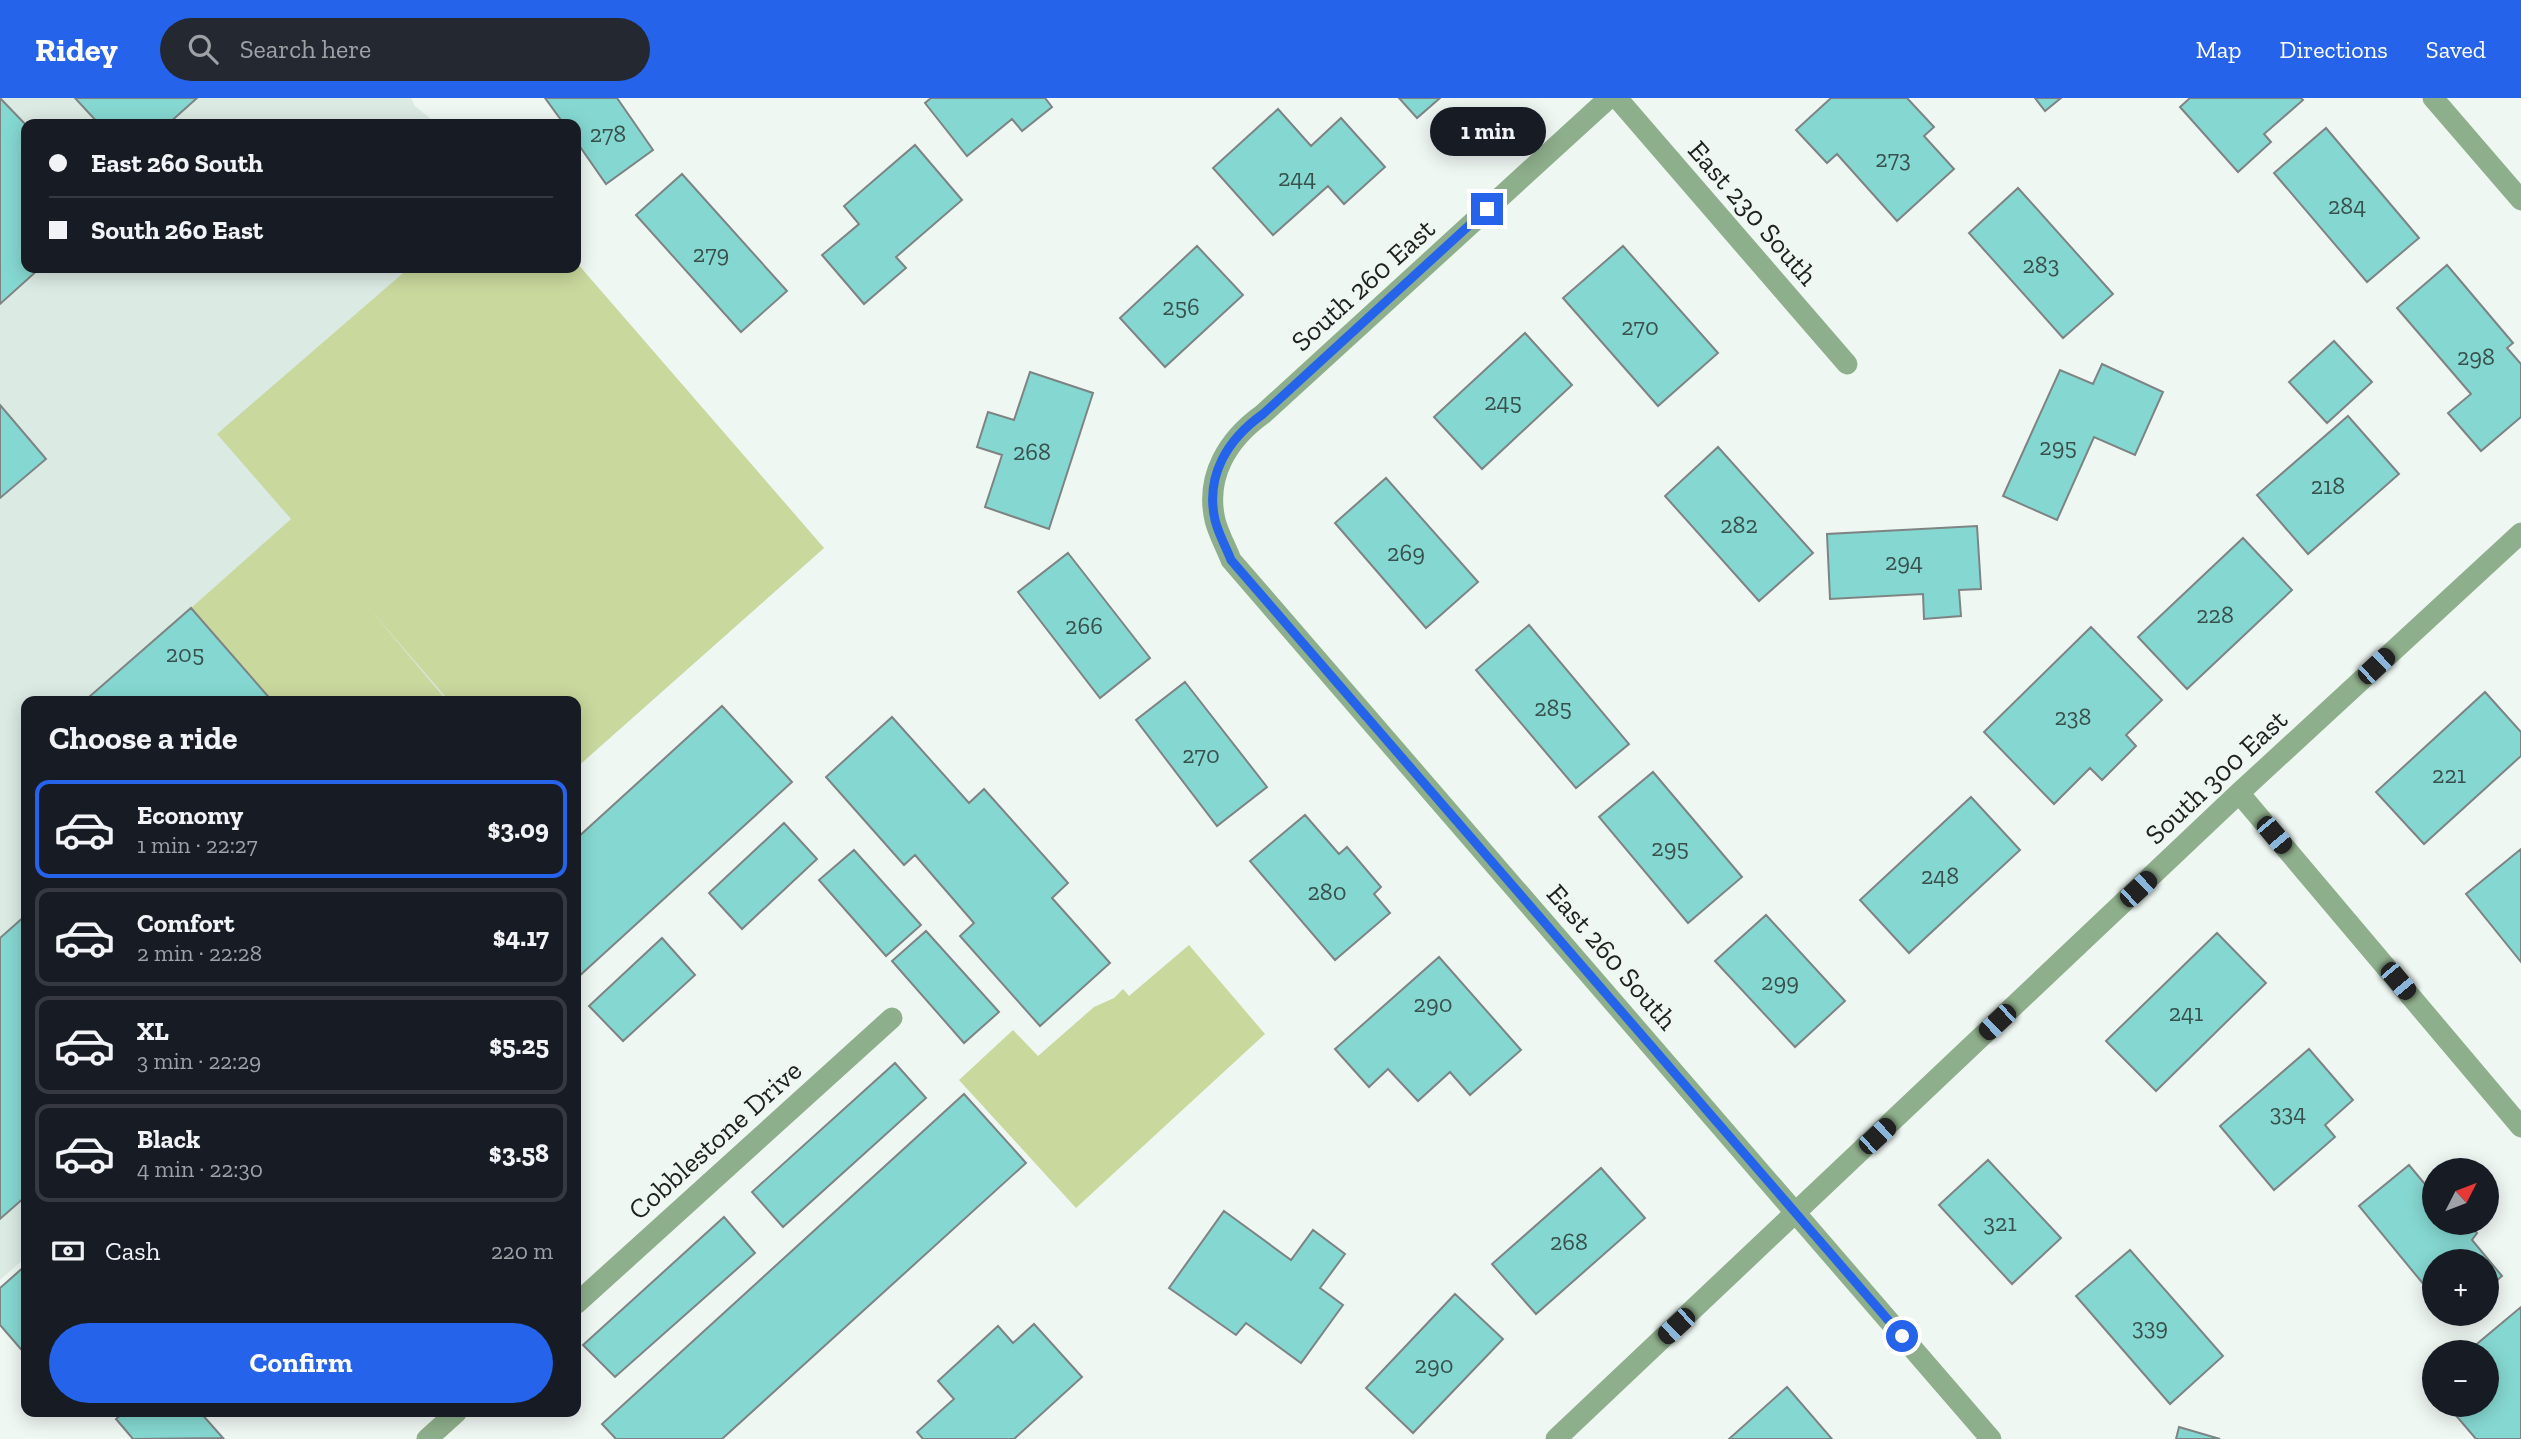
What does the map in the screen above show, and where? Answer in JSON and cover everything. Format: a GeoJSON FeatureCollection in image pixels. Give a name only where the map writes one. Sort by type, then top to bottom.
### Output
{"type":"FeatureCollection","features":[{"type":"Feature","properties":{"kind":"street","name":"South 260 East"},"geometry":{"type":"LineString","coordinates":[[1213,501],[1214,480],[1221,459],[1231,442],[1246,426],[1263,414],[1609,98]]}},
{"type":"Feature","properties":{"kind":"street","name":"East 230 South"},"geometry":{"type":"LineString","coordinates":[[1617,98],[1847,364]]}},
{"type":"Feature","properties":{"kind":"street"},"geometry":{"type":"LineString","coordinates":[[2433,98],[2521,200]]}},
{"type":"Feature","properties":{"kind":"street","name":"East 260 South"},"geometry":{"type":"LineString","coordinates":[[1213,501],[1215,522],[1231,560],[1991,1439]]}},
{"type":"Feature","properties":{"kind":"street","name":"South 300 East"},"geometry":{"type":"LineString","coordinates":[[1556,1439],[2239,793],[2521,533]]}},
{"type":"Feature","properties":{"kind":"street"},"geometry":{"type":"LineString","coordinates":[[2239,793],[2521,1127]]}},
{"type":"Feature","properties":{"kind":"street","name":"Cobblestone Drive"},"geometry":{"type":"LineString","coordinates":[[581,1299],[892,1018]]}},
{"type":"Feature","properties":{"kind":"street"},"geometry":{"type":"LineString","coordinates":[[427,1439],[451,1417]]}},
{"type":"Feature","properties":{"kind":"shaded area"},"geometry":{"type":"Polygon","coordinates":[[[0,98],[411,98],[415,106],[431,119],[21,119],[21,273],[581,273],[581,268],[824,548],[581,764],[581,696],[21,696],[21,1261],[0,1280],[0,98]]]}},
{"type":"Feature","properties":{"kind":"green space"},"geometry":{"type":"Polygon","coordinates":[[[581,268],[824,548],[581,764],[581,696],[445,696],[368,607],[443,696],[268,696],[191,608],[291,519],[217,434],[403,273],[581,273],[581,268]]]}},
{"type":"Feature","properties":{"kind":"green space"},"geometry":{"type":"Polygon","coordinates":[[[1189,945],[1265,1034],[1076,1208],[959,1080],[1013,1030],[1038,1056],[1094,1007],[1114,998],[1123,989],[1129,996],[1189,945]]]}},
{"type":"Feature","properties":{"kind":"building"},"geometry":{"type":"Polygon","coordinates":[[[0,98],[21,120],[21,273],[34,273],[0,304],[0,98]]]}},
{"type":"Feature","properties":{"kind":"building"},"geometry":{"type":"Polygon","coordinates":[[[75,98],[197,98],[174,119],[94,119],[75,98]]]}},
{"type":"Feature","properties":{"kind":"building"},"geometry":{"type":"Polygon","coordinates":[[[545,98],[617,98],[653,150],[606,184],[581,148],[581,119],[560,119],[545,98]]]}},
{"type":"Feature","properties":{"kind":"building"},"geometry":{"type":"Polygon","coordinates":[[[931,98],[1045,98],[1052,107],[1022,131],[1012,119],[967,156],[925,103],[931,98]]]}},
{"type":"Feature","properties":{"kind":"building"},"geometry":{"type":"Polygon","coordinates":[[[1399,98],[1440,98],[1417,118],[1399,98]]]}},
{"type":"Feature","properties":{"kind":"building"},"geometry":{"type":"Polygon","coordinates":[[[1831,98],[1907,98],[1934,127],[1924,136],[1954,169],[1897,221],[1837,154],[1827,163],[1796,130],[1831,98]]]}},
{"type":"Feature","properties":{"kind":"building"},"geometry":{"type":"Polygon","coordinates":[[[2035,98],[2061,98],[2045,111],[2035,98]]]}},
{"type":"Feature","properties":{"kind":"building"},"geometry":{"type":"Polygon","coordinates":[[[2190,98],[2303,100],[2264,134],[2271,142],[2238,172],[2180,107],[2190,98]]]}},
{"type":"Feature","properties":{"kind":"building"},"geometry":{"type":"Polygon","coordinates":[[[1278,109],[1311,146],[1341,118],[1385,167],[1344,204],[1328,186],[1273,235],[1213,168],[1278,109]]]}},
{"type":"Feature","properties":{"kind":"building"},"geometry":{"type":"Polygon","coordinates":[[[2326,128],[2419,238],[2367,282],[2274,173],[2326,128]]]}},
{"type":"Feature","properties":{"kind":"building"},"geometry":{"type":"Polygon","coordinates":[[[915,145],[962,200],[896,257],[906,268],[864,304],[822,255],[859,224],[844,206],[915,145]]]}},
{"type":"Feature","properties":{"kind":"building"},"geometry":{"type":"Polygon","coordinates":[[[682,174],[787,291],[741,332],[636,215],[682,174]]]}},
{"type":"Feature","properties":{"kind":"building"},"geometry":{"type":"Polygon","coordinates":[[[2018,188],[2113,294],[2063,338],[1969,233],[2018,188]]]}},
{"type":"Feature","properties":{"kind":"building"},"geometry":{"type":"Polygon","coordinates":[[[1197,246],[1243,295],[1165,367],[1120,318],[1197,246]]]}},
{"type":"Feature","properties":{"kind":"building"},"geometry":{"type":"Polygon","coordinates":[[[1623,246],[1718,353],[1658,406],[1563,298],[1623,246]]]}},
{"type":"Feature","properties":{"kind":"building"},"geometry":{"type":"Polygon","coordinates":[[[2447,265],[2513,343],[2507,348],[2521,364],[2521,417],[2481,451],[2448,413],[2471,394],[2397,308],[2447,265]]]}},
{"type":"Feature","properties":{"kind":"building"},"geometry":{"type":"Polygon","coordinates":[[[1525,333],[1572,385],[1482,469],[1434,417],[1525,333]]]}},
{"type":"Feature","properties":{"kind":"building"},"geometry":{"type":"Polygon","coordinates":[[[2334,341],[2372,382],[2327,423],[2289,382],[2334,341]]]}},
{"type":"Feature","properties":{"kind":"building"},"geometry":{"type":"Polygon","coordinates":[[[2102,364],[2163,392],[2135,455],[2094,437],[2057,520],[2003,496],[2060,370],[2093,384],[2102,364]]]}},
{"type":"Feature","properties":{"kind":"building"},"geometry":{"type":"Polygon","coordinates":[[[1030,372],[1093,393],[1049,529],[985,507],[1002,455],[977,447],[988,412],[1014,420],[1030,372]]]}},
{"type":"Feature","properties":{"kind":"building"},"geometry":{"type":"Polygon","coordinates":[[[0,405],[46,459],[0,498],[0,405]]]}},
{"type":"Feature","properties":{"kind":"building"},"geometry":{"type":"Polygon","coordinates":[[[2348,416],[2399,474],[2308,554],[2257,495],[2348,416]]]}},
{"type":"Feature","properties":{"kind":"building"},"geometry":{"type":"Polygon","coordinates":[[[1718,447],[1813,553],[1759,601],[1665,496],[1718,447]]]}},
{"type":"Feature","properties":{"kind":"building"},"geometry":{"type":"Polygon","coordinates":[[[1386,478],[1478,582],[1426,628],[1335,523],[1386,478]]]}},
{"type":"Feature","properties":{"kind":"building"},"geometry":{"type":"Polygon","coordinates":[[[1977,526],[1981,589],[1959,590],[1961,616],[1924,619],[1923,594],[1830,599],[1827,534],[1977,526]]]}},
{"type":"Feature","properties":{"kind":"building"},"geometry":{"type":"Polygon","coordinates":[[[2243,538],[2292,590],[2187,689],[2138,637],[2243,538]]]}},
{"type":"Feature","properties":{"kind":"building"},"geometry":{"type":"Polygon","coordinates":[[[1068,553],[1150,658],[1100,698],[1018,592],[1068,553]]]}},
{"type":"Feature","properties":{"kind":"building"},"geometry":{"type":"Polygon","coordinates":[[[191,608],[268,696],[90,696],[191,608]]]}},
{"type":"Feature","properties":{"kind":"building"},"geometry":{"type":"Polygon","coordinates":[[[1529,625],[1629,744],[1576,788],[1476,670],[1529,625]]]}},
{"type":"Feature","properties":{"kind":"building"},"geometry":{"type":"Polygon","coordinates":[[[2091,627],[2162,700],[2126,735],[2136,746],[2102,780],[2090,768],[2054,804],[1984,732],[2091,627]]]}},
{"type":"Feature","properties":{"kind":"building"},"geometry":{"type":"Polygon","coordinates":[[[1185,682],[1267,787],[1217,826],[1136,720],[1185,682]]]}},
{"type":"Feature","properties":{"kind":"building"},"geometry":{"type":"Polygon","coordinates":[[[2485,692],[2521,732],[2521,756],[2424,844],[2376,792],[2485,692]]]}},
{"type":"Feature","properties":{"kind":"building"},"geometry":{"type":"Polygon","coordinates":[[[722,706],[792,782],[581,974],[581,834],[722,706]]]}},
{"type":"Feature","properties":{"kind":"building"},"geometry":{"type":"Polygon","coordinates":[[[892,717],[969,803],[984,789],[1068,883],[1052,898],[1110,963],[1040,1026],[960,936],[974,923],[915,855],[904,865],[826,777],[892,717]]]}},
{"type":"Feature","properties":{"kind":"building"},"geometry":{"type":"Polygon","coordinates":[[[1653,772],[1742,877],[1688,923],[1599,817],[1653,772]]]}},
{"type":"Feature","properties":{"kind":"building"},"geometry":{"type":"Polygon","coordinates":[[[1971,797],[2020,850],[1909,953],[1860,900],[1971,797]]]}},
{"type":"Feature","properties":{"kind":"building"},"geometry":{"type":"Polygon","coordinates":[[[1305,815],[1339,854],[1347,847],[1381,887],[1374,894],[1390,913],[1335,960],[1250,861],[1305,815]]]}},
{"type":"Feature","properties":{"kind":"building"},"geometry":{"type":"Polygon","coordinates":[[[784,823],[817,859],[742,929],[709,893],[784,823]]]}},
{"type":"Feature","properties":{"kind":"building"},"geometry":{"type":"Polygon","coordinates":[[[2521,849],[2521,962],[2466,894],[2521,849]]]}},
{"type":"Feature","properties":{"kind":"building"},"geometry":{"type":"Polygon","coordinates":[[[854,850],[921,925],[886,956],[819,880],[854,850]]]}},
{"type":"Feature","properties":{"kind":"building"},"geometry":{"type":"Polygon","coordinates":[[[1766,915],[1845,1001],[1795,1047],[1715,961],[1766,915]]]}},
{"type":"Feature","properties":{"kind":"building"},"geometry":{"type":"Polygon","coordinates":[[[21,919],[21,1200],[0,1219],[0,938],[21,919]]]}},
{"type":"Feature","properties":{"kind":"building"},"geometry":{"type":"Polygon","coordinates":[[[926,931],[999,1012],[964,1043],[892,961],[926,931]]]}},
{"type":"Feature","properties":{"kind":"building"},"geometry":{"type":"Polygon","coordinates":[[[2217,933],[2266,983],[2156,1091],[2106,1041],[2217,933]]]}},
{"type":"Feature","properties":{"kind":"building"},"geometry":{"type":"Polygon","coordinates":[[[662,938],[695,975],[623,1041],[589,1006],[662,938]]]}},
{"type":"Feature","properties":{"kind":"building"},"geometry":{"type":"Polygon","coordinates":[[[1439,957],[1521,1050],[1470,1095],[1450,1072],[1418,1101],[1388,1069],[1369,1087],[1335,1049],[1439,957]]]}},
{"type":"Feature","properties":{"kind":"building"},"geometry":{"type":"Polygon","coordinates":[[[2309,1049],[2353,1100],[2325,1125],[2335,1137],[2274,1190],[2220,1126],[2309,1049]]]}},
{"type":"Feature","properties":{"kind":"building"},"geometry":{"type":"Polygon","coordinates":[[[895,1063],[926,1098],[783,1227],[752,1192],[895,1063]]]}},
{"type":"Feature","properties":{"kind":"building"},"geometry":{"type":"Polygon","coordinates":[[[964,1094],[1026,1163],[722,1439],[616,1439],[602,1424],[964,1094]]]}},
{"type":"Feature","properties":{"kind":"building"},"geometry":{"type":"Polygon","coordinates":[[[1988,1160],[2061,1238],[2012,1284],[1939,1205],[1988,1160]]]}},
{"type":"Feature","properties":{"kind":"building"},"geometry":{"type":"Polygon","coordinates":[[[2409,1165],[2422,1181],[2422,1236],[2475,1236],[2472,1240],[2480,1249],[2422,1249],[2422,1282],[2359,1206],[2409,1165]]]}},
{"type":"Feature","properties":{"kind":"building"},"geometry":{"type":"Polygon","coordinates":[[[1601,1168],[1645,1218],[1536,1314],[1492,1264],[1601,1168]]]}},
{"type":"Feature","properties":{"kind":"building"},"geometry":{"type":"Polygon","coordinates":[[[1224,1211],[1291,1260],[1313,1230],[1345,1254],[1320,1288],[1343,1305],[1301,1363],[1246,1323],[1236,1335],[1169,1288],[1224,1211]]]}},
{"type":"Feature","properties":{"kind":"building"},"geometry":{"type":"Polygon","coordinates":[[[724,1217],[755,1253],[615,1377],[583,1345],[724,1217]]]}},
{"type":"Feature","properties":{"kind":"building"},"geometry":{"type":"Polygon","coordinates":[[[2130,1250],[2223,1356],[2170,1404],[2076,1296],[2130,1250]]]}},
{"type":"Feature","properties":{"kind":"building"},"geometry":{"type":"Polygon","coordinates":[[[21,1269],[21,1349],[0,1325],[0,1288],[21,1269]]]}},
{"type":"Feature","properties":{"kind":"building"},"geometry":{"type":"Polygon","coordinates":[[[1455,1294],[1503,1339],[1413,1433],[1366,1388],[1455,1294]]]}},
{"type":"Feature","properties":{"kind":"building"},"geometry":{"type":"Polygon","coordinates":[[[2521,1307],[2521,1439],[2476,1439],[2457,1417],[2499,1417],[2499,1340],[2482,1340],[2521,1307]]]}},
{"type":"Feature","properties":{"kind":"building"},"geometry":{"type":"Polygon","coordinates":[[[1034,1324],[1082,1377],[1014,1439],[923,1439],[917,1432],[954,1399],[938,1381],[998,1326],[1013,1343],[1034,1324]]]}},
{"type":"Feature","properties":{"kind":"building"},"geometry":{"type":"Polygon","coordinates":[[[1787,1387],[1832,1439],[1729,1439],[1787,1387]]]}},
{"type":"Feature","properties":{"kind":"building"},"geometry":{"type":"Polygon","coordinates":[[[204,1417],[223,1438],[133,1439],[116,1419],[204,1417]]]}},
{"type":"Feature","properties":{"kind":"building"},"geometry":{"type":"Polygon","coordinates":[[[2179,1427],[2220,1439],[2176,1439],[2179,1427]]]}},
{"type":"Feature","properties":{"kind":"route"},"geometry":{"type":"LineString","coordinates":[[1487,209],[1231,442],[1221,459],[1214,480],[1215,522],[1231,560],[1902,1336]]}}]}
